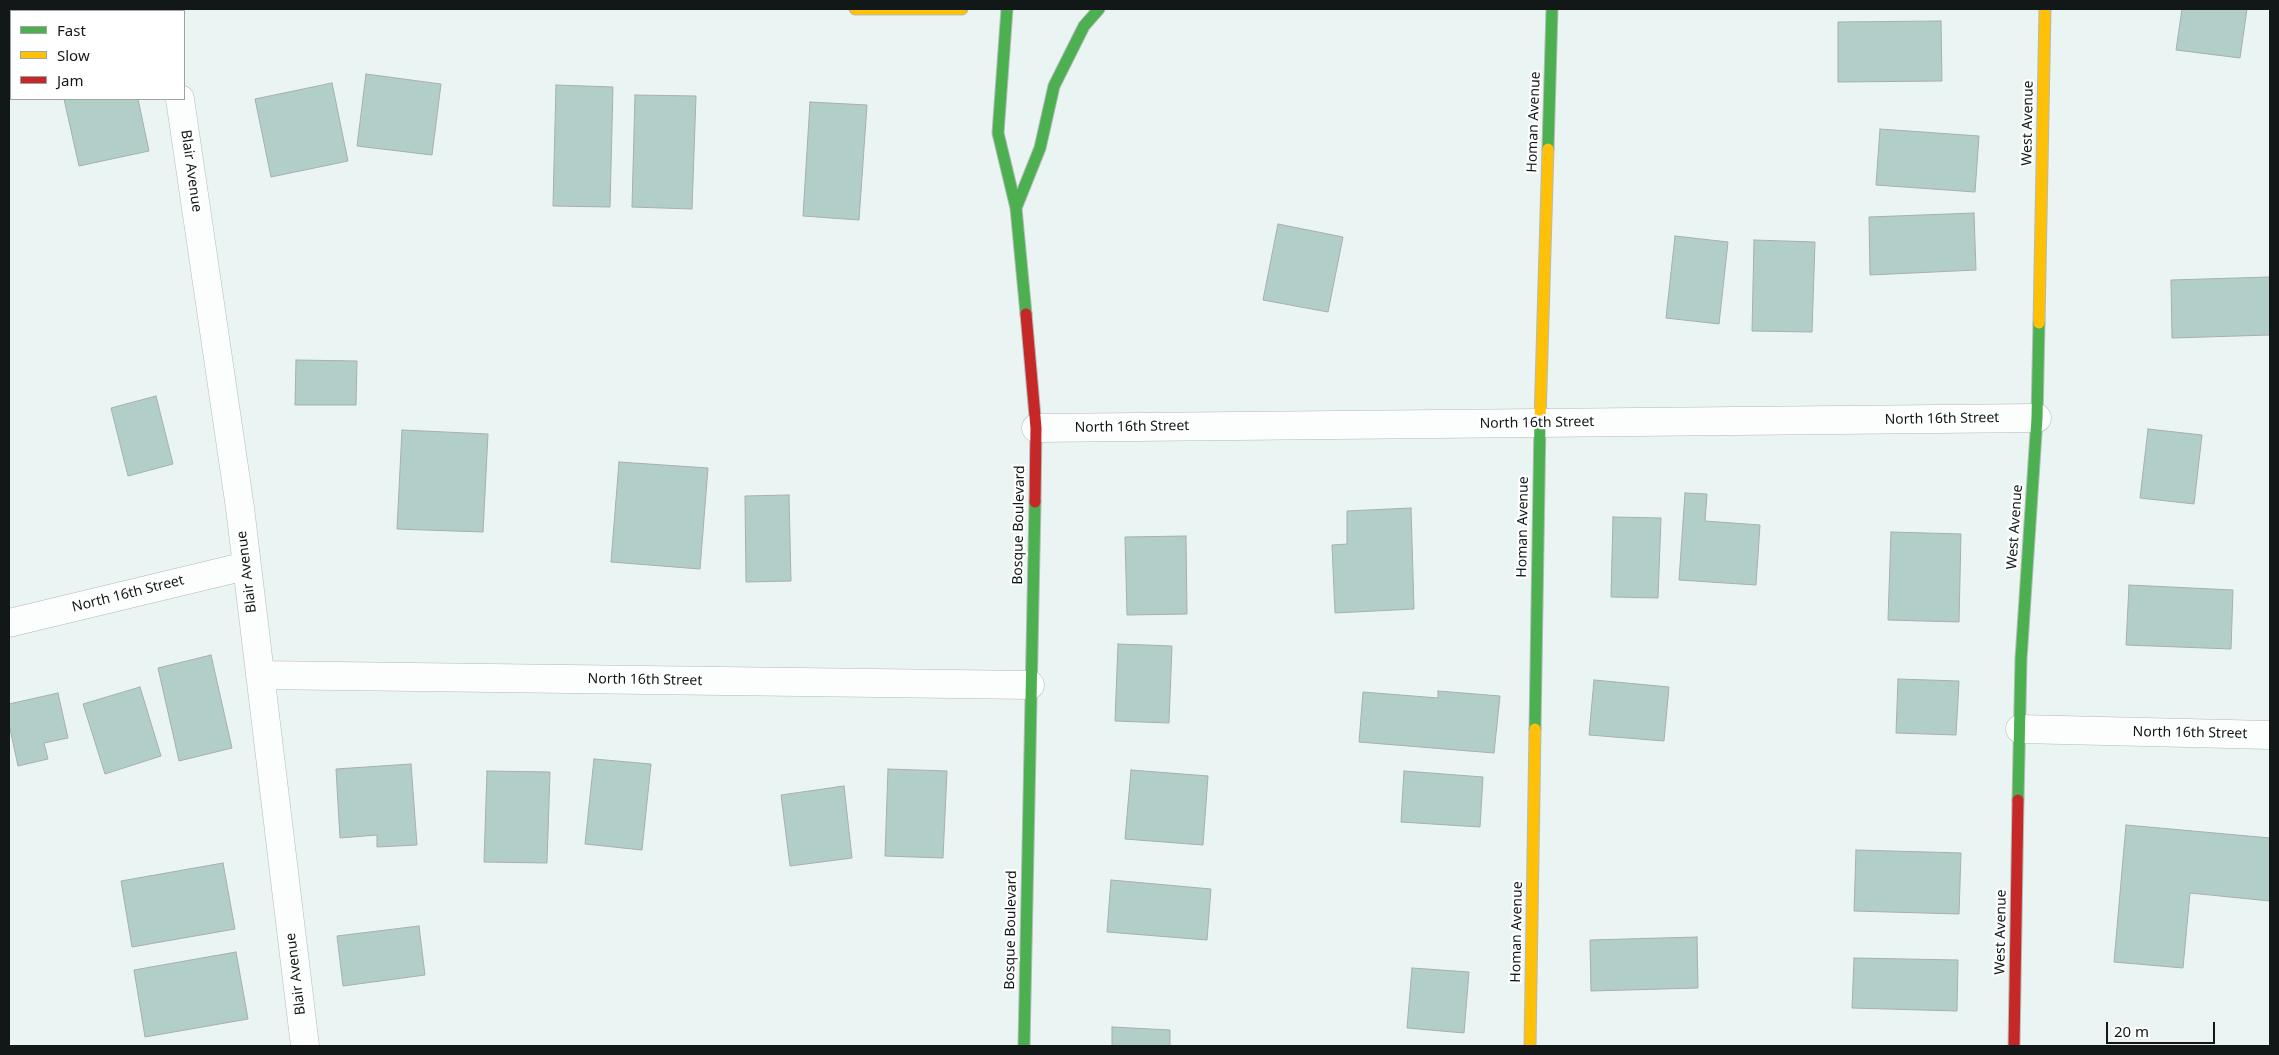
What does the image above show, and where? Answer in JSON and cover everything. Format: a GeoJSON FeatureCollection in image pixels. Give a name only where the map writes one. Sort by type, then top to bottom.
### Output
{"type":"FeatureCollection","features":[{"type":"Feature","properties":{"kind":"street"},"geometry":{"type":"LineString","coordinates":[[855,9],[962,9]]}},
{"type":"Feature","properties":{"kind":"street","name":"Bosque Boulevard"},"geometry":{"type":"LineString","coordinates":[[1008,9],[998,133],[1016,208],[1036,428],[1024,1046]]}},
{"type":"Feature","properties":{"kind":"street"},"geometry":{"type":"LineString","coordinates":[[1016,208],[1040,148],[1054,86],[1084,26],[1098,9]]}},
{"type":"Feature","properties":{"kind":"street","name":"Homan Avenue"},"geometry":{"type":"LineString","coordinates":[[1530,1046],[1540,423],[1552,9]]}},
{"type":"Feature","properties":{"kind":"street","name":"West Avenue"},"geometry":{"type":"LineString","coordinates":[[2014,1046],[2021,659],[2037,418],[2045,9]]}},
{"type":"Feature","properties":{"kind":"street","name":"Blair Avenue"},"geometry":{"type":"LineString","coordinates":[[180,100],[240,508],[305,1046]]}},
{"type":"Feature","properties":{"kind":"street","name":"North 16th Street"},"geometry":{"type":"LineString","coordinates":[[1036,428],[2037,418]]}},
{"type":"Feature","properties":{"kind":"street","name":"North 16th Street"},"geometry":{"type":"LineString","coordinates":[[9,623],[246,566]]}},
{"type":"Feature","properties":{"kind":"street","name":"North 16th Street"},"geometry":{"type":"LineString","coordinates":[[260,675],[1030,685]]}},
{"type":"Feature","properties":{"kind":"street","name":"North 16th Street"},"geometry":{"type":"LineString","coordinates":[[2020,729],[2270,735]]}},
{"type":"Feature","properties":{"kind":"building"},"geometry":{"type":"Polygon","coordinates":[[[2182,9],[2247,9],[2240,58],[2176,50],[2182,9]]]}},
{"type":"Feature","properties":{"kind":"building"},"geometry":{"type":"Polygon","coordinates":[[[1941,21],[1942,81],[1838,82],[1838,22],[1941,21]]]}},
{"type":"Feature","properties":{"kind":"building"},"geometry":{"type":"Polygon","coordinates":[[[366,74],[441,84],[432,155],[357,146],[366,74]]]}},
{"type":"Feature","properties":{"kind":"building"},"geometry":{"type":"Polygon","coordinates":[[[332,83],[348,161],[271,177],[255,99],[332,83]]]}},
{"type":"Feature","properties":{"kind":"building"},"geometry":{"type":"Polygon","coordinates":[[[556,85],[613,87],[610,207],[553,206],[556,85]]]}},
{"type":"Feature","properties":{"kind":"building"},"geometry":{"type":"Polygon","coordinates":[[[635,95],[696,96],[692,209],[632,207],[635,95]]]}},
{"type":"Feature","properties":{"kind":"building"},"geometry":{"type":"Polygon","coordinates":[[[64,100],[138,100],[149,151],[79,166],[64,100]]]}},
{"type":"Feature","properties":{"kind":"building"},"geometry":{"type":"Polygon","coordinates":[[[810,102],[867,105],[859,220],[803,216],[810,102]]]}},
{"type":"Feature","properties":{"kind":"building"},"geometry":{"type":"Polygon","coordinates":[[[1880,129],[1979,136],[1975,192],[1876,185],[1880,129]]]}},
{"type":"Feature","properties":{"kind":"building"},"geometry":{"type":"Polygon","coordinates":[[[1974,213],[1976,270],[1870,275],[1869,217],[1974,213]]]}},
{"type":"Feature","properties":{"kind":"building"},"geometry":{"type":"Polygon","coordinates":[[[1278,224],[1343,237],[1328,312],[1263,300],[1278,224]]]}},
{"type":"Feature","properties":{"kind":"building"},"geometry":{"type":"Polygon","coordinates":[[[1675,236],[1728,242],[1719,324],[1666,318],[1675,236]]]}},
{"type":"Feature","properties":{"kind":"building"},"geometry":{"type":"Polygon","coordinates":[[[1754,240],[1815,242],[1812,332],[1752,331],[1754,240]]]}},
{"type":"Feature","properties":{"kind":"building"},"geometry":{"type":"Polygon","coordinates":[[[2270,277],[2270,335],[2172,338],[2171,280],[2270,277]]]}},
{"type":"Feature","properties":{"kind":"building"},"geometry":{"type":"Polygon","coordinates":[[[296,360],[357,361],[356,405],[295,405],[296,360]]]}},
{"type":"Feature","properties":{"kind":"building"},"geometry":{"type":"Polygon","coordinates":[[[156,396],[173,464],[128,476],[111,408],[156,396]]]}},
{"type":"Feature","properties":{"kind":"building"},"geometry":{"type":"Polygon","coordinates":[[[2148,429],[2202,435],[2194,504],[2140,498],[2148,429]]]}},
{"type":"Feature","properties":{"kind":"building"},"geometry":{"type":"Polygon","coordinates":[[[402,430],[488,434],[483,532],[397,529],[402,430]]]}},
{"type":"Feature","properties":{"kind":"building"},"geometry":{"type":"Polygon","coordinates":[[[619,462],[708,468],[700,569],[611,562],[619,462]]]}},
{"type":"Feature","properties":{"kind":"building"},"geometry":{"type":"Polygon","coordinates":[[[1685,493],[1707,494],[1705,521],[1760,525],[1756,585],[1679,580],[1685,493]]]}},
{"type":"Feature","properties":{"kind":"building"},"geometry":{"type":"Polygon","coordinates":[[[789,495],[791,581],[746,582],[745,496],[789,495]]]}},
{"type":"Feature","properties":{"kind":"building"},"geometry":{"type":"Polygon","coordinates":[[[1411,508],[1414,609],[1335,613],[1332,545],[1347,544],[1347,511],[1411,508]]]}},
{"type":"Feature","properties":{"kind":"building"},"geometry":{"type":"Polygon","coordinates":[[[1613,517],[1661,518],[1658,598],[1611,597],[1613,517]]]}},
{"type":"Feature","properties":{"kind":"building"},"geometry":{"type":"Polygon","coordinates":[[[1891,532],[1961,534],[1959,622],[1888,620],[1891,532]]]}},
{"type":"Feature","properties":{"kind":"building"},"geometry":{"type":"Polygon","coordinates":[[[1186,536],[1187,614],[1127,615],[1125,537],[1186,536]]]}},
{"type":"Feature","properties":{"kind":"building"},"geometry":{"type":"Polygon","coordinates":[[[2129,585],[2233,590],[2231,649],[2126,645],[2129,585]]]}},
{"type":"Feature","properties":{"kind":"building"},"geometry":{"type":"Polygon","coordinates":[[[1118,644],[1172,646],[1169,723],[1115,721],[1118,644]]]}},
{"type":"Feature","properties":{"kind":"building"},"geometry":{"type":"Polygon","coordinates":[[[211,655],[232,748],[179,761],[158,668],[211,655]]]}},
{"type":"Feature","properties":{"kind":"building"},"geometry":{"type":"Polygon","coordinates":[[[1898,679],[1959,681],[1956,735],[1896,733],[1898,679]]]}},
{"type":"Feature","properties":{"kind":"building"},"geometry":{"type":"Polygon","coordinates":[[[1594,680],[1669,687],[1664,741],[1589,735],[1594,680]]]}},
{"type":"Feature","properties":{"kind":"building"},"geometry":{"type":"Polygon","coordinates":[[[140,687],[161,756],[105,774],[83,704],[140,687]]]}},
{"type":"Feature","properties":{"kind":"building"},"geometry":{"type":"Polygon","coordinates":[[[1438,691],[1500,696],[1494,753],[1359,742],[1363,692],[1438,698],[1438,691]]]}},
{"type":"Feature","properties":{"kind":"building"},"geometry":{"type":"Polygon","coordinates":[[[58,693],[68,738],[44,743],[48,759],[18,766],[9,724],[9,704],[58,693]]]}},
{"type":"Feature","properties":{"kind":"building"},"geometry":{"type":"Polygon","coordinates":[[[594,759],[651,764],[642,850],[585,844],[594,759]]]}},
{"type":"Feature","properties":{"kind":"building"},"geometry":{"type":"Polygon","coordinates":[[[411,764],[417,845],[377,847],[377,835],[340,838],[336,769],[411,764]]]}},
{"type":"Feature","properties":{"kind":"building"},"geometry":{"type":"Polygon","coordinates":[[[888,769],[947,771],[943,858],[885,856],[888,769]]]}},
{"type":"Feature","properties":{"kind":"building"},"geometry":{"type":"Polygon","coordinates":[[[1131,770],[1208,776],[1203,845],[1125,839],[1131,770]]]}},
{"type":"Feature","properties":{"kind":"building"},"geometry":{"type":"Polygon","coordinates":[[[487,771],[550,772],[547,863],[484,862],[487,771]]]}},
{"type":"Feature","properties":{"kind":"building"},"geometry":{"type":"Polygon","coordinates":[[[1404,771],[1483,777],[1480,827],[1401,822],[1404,771]]]}},
{"type":"Feature","properties":{"kind":"building"},"geometry":{"type":"Polygon","coordinates":[[[844,786],[852,858],[790,866],[781,795],[844,786]]]}},
{"type":"Feature","properties":{"kind":"building"},"geometry":{"type":"Polygon","coordinates":[[[2126,825],[2270,838],[2270,901],[2190,893],[2183,968],[2114,962],[2126,825]]]}},
{"type":"Feature","properties":{"kind":"building"},"geometry":{"type":"Polygon","coordinates":[[[1856,850],[1961,853],[1959,914],[1854,911],[1856,850]]]}},
{"type":"Feature","properties":{"kind":"building"},"geometry":{"type":"Polygon","coordinates":[[[223,863],[235,929],[132,947],[121,881],[223,863]]]}},
{"type":"Feature","properties":{"kind":"building"},"geometry":{"type":"Polygon","coordinates":[[[1111,880],[1211,889],[1207,940],[1107,932],[1111,880]]]}},
{"type":"Feature","properties":{"kind":"building"},"geometry":{"type":"Polygon","coordinates":[[[419,926],[425,975],[343,986],[337,936],[419,926]]]}},
{"type":"Feature","properties":{"kind":"building"},"geometry":{"type":"Polygon","coordinates":[[[1697,937],[1698,988],[1591,991],[1590,940],[1697,937]]]}},
{"type":"Feature","properties":{"kind":"building"},"geometry":{"type":"Polygon","coordinates":[[[236,952],[248,1019],[145,1037],[134,970],[236,952]]]}},
{"type":"Feature","properties":{"kind":"building"},"geometry":{"type":"Polygon","coordinates":[[[1854,958],[1958,960],[1957,1011],[1852,1008],[1854,958]]]}},
{"type":"Feature","properties":{"kind":"building"},"geometry":{"type":"Polygon","coordinates":[[[1412,968],[1469,972],[1464,1033],[1407,1028],[1412,968]]]}},
{"type":"Feature","properties":{"kind":"building"},"geometry":{"type":"Polygon","coordinates":[[[1112,1027],[1170,1030],[1170,1046],[1112,1046],[1112,1027]]]}},
{"type":"Feature","properties":{"kind":"traffic: fast"},"geometry":{"type":"LineString","coordinates":[[51,10],[56,9]]}},
{"type":"Feature","properties":{"kind":"traffic: fast"},"geometry":{"type":"LineString","coordinates":[[1007,9],[998,133],[1016,208],[1026,314]]}},
{"type":"Feature","properties":{"kind":"traffic: fast"},"geometry":{"type":"LineString","coordinates":[[1016,208],[1040,148],[1054,86],[1084,26],[1099,9]]}},
{"type":"Feature","properties":{"kind":"traffic: fast"},"geometry":{"type":"LineString","coordinates":[[1548,149],[1552,9]]}},
{"type":"Feature","properties":{"kind":"traffic: fast"},"geometry":{"type":"LineString","coordinates":[[2018,800],[2021,659],[2037,418],[2039,323]]}},
{"type":"Feature","properties":{"kind":"traffic: fast"},"geometry":{"type":"LineString","coordinates":[[1535,729],[1540,420]]}},
{"type":"Feature","properties":{"kind":"traffic: fast"},"geometry":{"type":"LineString","coordinates":[[1024,1046],[1035,502]]}},
{"type":"Feature","properties":{"kind":"traffic: slow"},"geometry":{"type":"LineString","coordinates":[[855,9],[962,9]]}},
{"type":"Feature","properties":{"kind":"traffic: slow"},"geometry":{"type":"LineString","coordinates":[[2039,323],[2045,9]]}},
{"type":"Feature","properties":{"kind":"traffic: slow"},"geometry":{"type":"LineString","coordinates":[[1540,420],[1548,149]]}},
{"type":"Feature","properties":{"kind":"traffic: slow"},"geometry":{"type":"LineString","coordinates":[[1530,1046],[1535,729]]}},
{"type":"Feature","properties":{"kind":"traffic: jam"},"geometry":{"type":"LineString","coordinates":[[1026,314],[1036,428],[1035,502]]}},
{"type":"Feature","properties":{"kind":"traffic: jam"},"geometry":{"type":"LineString","coordinates":[[2014,1046],[2018,800]]}}]}
